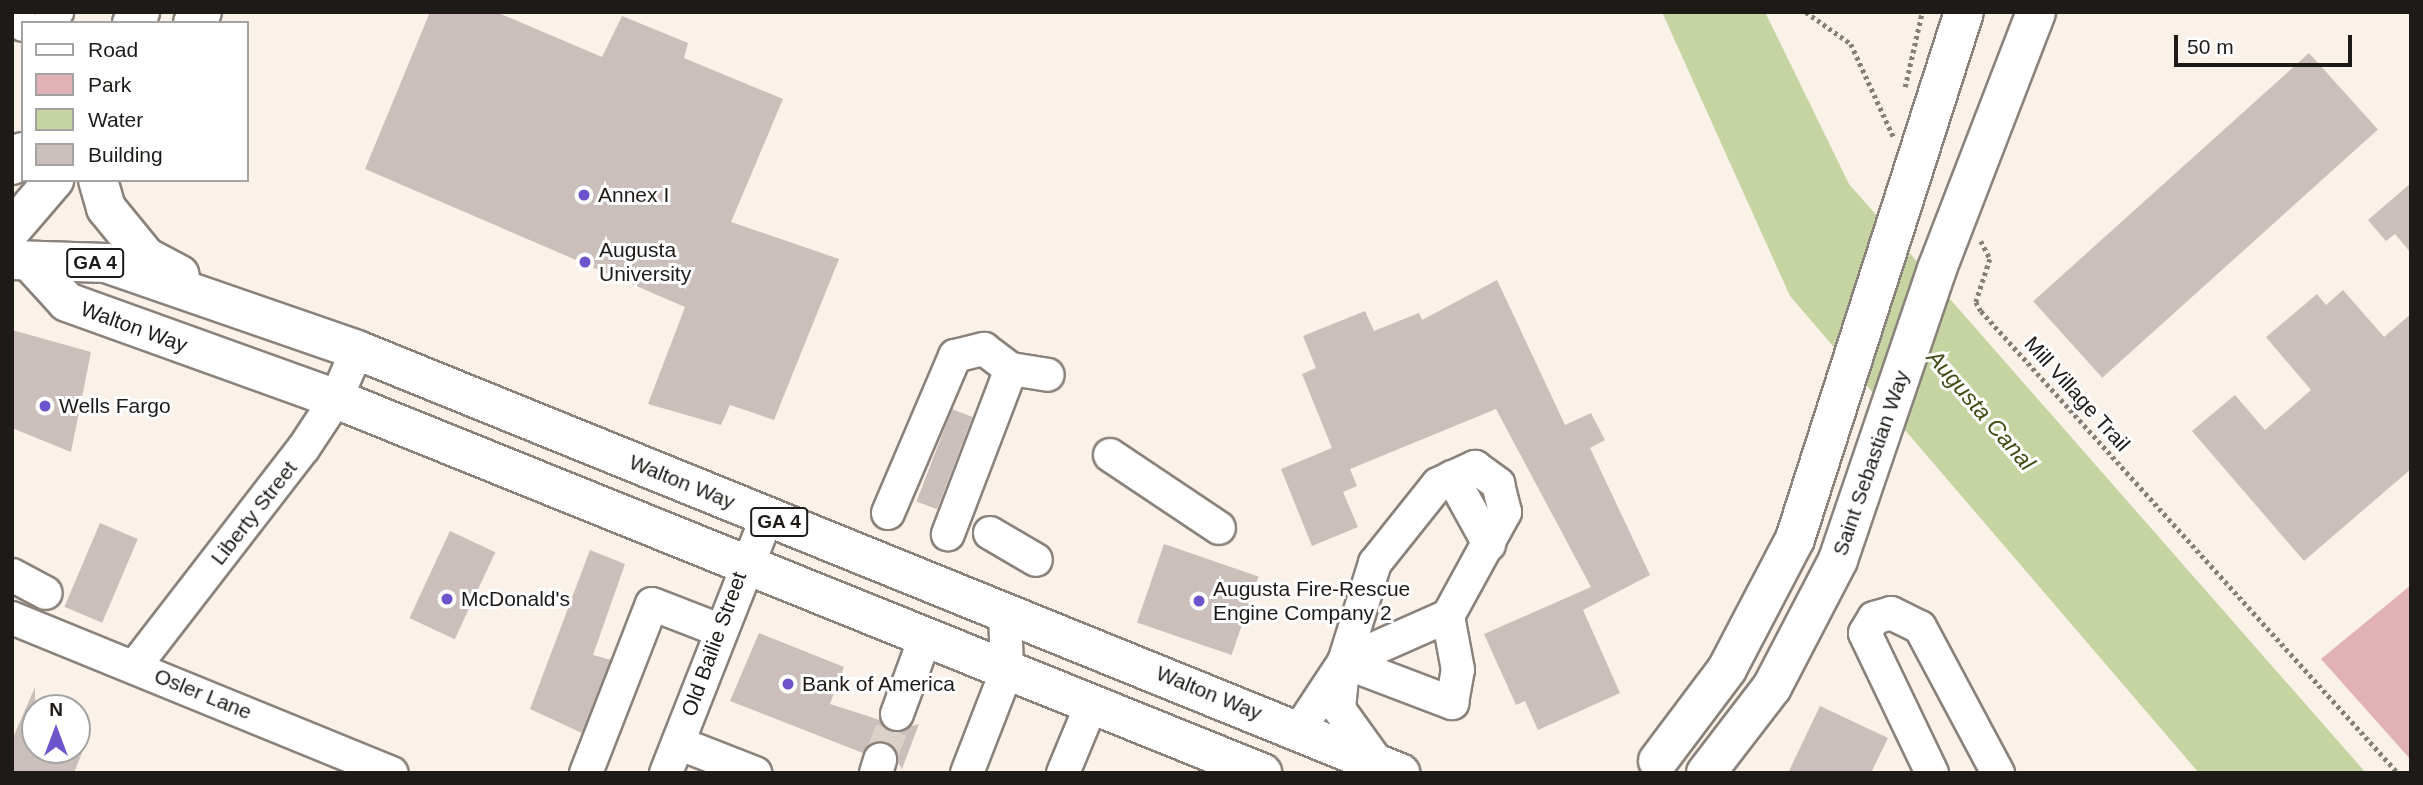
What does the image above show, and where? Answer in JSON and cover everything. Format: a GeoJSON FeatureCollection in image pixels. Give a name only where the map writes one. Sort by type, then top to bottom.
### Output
{"type":"FeatureCollection","features":[{"type":"Feature","properties":{"kind":"main road"},"geometry":{"type":"LineString","coordinates":[[1652,767],[1727,669],[1796,539],[1964,12]]}},
{"type":"Feature","properties":{"kind":"main road","name":"Saint Sebastian Way"},"geometry":{"type":"LineString","coordinates":[[1706,773],[1772,687],[1838,560],[1961,203],[2036,12]]}},
{"type":"Feature","properties":{"kind":"main road"},"geometry":{"type":"LineString","coordinates":[[12,229],[52,182]]}},
{"type":"Feature","properties":{"kind":"main road"},"geometry":{"type":"LineString","coordinates":[[99,182],[106,208],[146,257],[253,313]]}},
{"type":"Feature","properties":{"kind":"main road","name":"Walton Way"},"geometry":{"type":"LineString","coordinates":[[22,262],[106,262],[356,349],[1388,767]]}},
{"type":"Feature","properties":{"kind":"main road","name":"Walton Way"},"geometry":{"type":"LineString","coordinates":[[22,262],[67,302],[336,399],[744,565],[926,635],[1250,771]]}},
{"type":"Feature","properties":{"kind":"main road"},"geometry":{"type":"LineString","coordinates":[[1147,726],[1168,677]]}},
{"type":"Feature","properties":{"kind":"street"},"geometry":{"type":"LineString","coordinates":[[12,16],[47,20]]}},
{"type":"Feature","properties":{"kind":"street","name":"Liberty Street"},"geometry":{"type":"LineString","coordinates":[[135,666],[336,399],[356,349]]}},
{"type":"Feature","properties":{"kind":"street"},"geometry":{"type":"LineString","coordinates":[[888,513],[955,356],[985,349],[1011,369],[1048,375]]}},
{"type":"Feature","properties":{"kind":"street"},"geometry":{"type":"LineString","coordinates":[[947,534],[1011,369]]}},
{"type":"Feature","properties":{"kind":"street"},"geometry":{"type":"LineString","coordinates":[[1110,455],[1219,528]]}},
{"type":"Feature","properties":{"kind":"street"},"geometry":{"type":"LineString","coordinates":[[1299,730],[1343,662],[1448,616],[1505,512],[1498,484],[1475,467],[1438,484],[1375,563],[1343,662],[1339,709],[1388,767]]}},
{"type":"Feature","properties":{"kind":"street","name":"Old Bailie Street"},"geometry":{"type":"LineString","coordinates":[[666,773],[744,565],[767,517]]}},
{"type":"Feature","properties":{"kind":"street"},"geometry":{"type":"LineString","coordinates":[[990,533],[1036,560]]}},
{"type":"Feature","properties":{"kind":"street"},"geometry":{"type":"LineString","coordinates":[[12,575],[46,593]]}},
{"type":"Feature","properties":{"kind":"street"},"geometry":{"type":"LineString","coordinates":[[586,773],[652,604],[719,630]]}},
{"type":"Feature","properties":{"kind":"street"},"geometry":{"type":"LineString","coordinates":[[967,773],[1007,670],[1005,610]]}},
{"type":"Feature","properties":{"kind":"street"},"geometry":{"type":"LineString","coordinates":[[1932,773],[1865,633],[1874,618],[1891,613],[1920,627],[1998,773]]}},
{"type":"Feature","properties":{"kind":"street"},"geometry":{"type":"LineString","coordinates":[[1343,662],[1452,703],[1458,670],[1448,616]]}},
{"type":"Feature","properties":{"kind":"street","name":"Osler Lane"},"geometry":{"type":"LineString","coordinates":[[12,618],[135,666],[345,763],[392,773]]}},
{"type":"Feature","properties":{"kind":"street"},"geometry":{"type":"LineString","coordinates":[[897,715],[926,635]]}},
{"type":"Feature","properties":{"kind":"street"},"geometry":{"type":"LineString","coordinates":[[1063,773],[1092,703]]}},
{"type":"Feature","properties":{"kind":"street"},"geometry":{"type":"LineString","coordinates":[[678,743],[755,773]]}},
{"type":"Feature","properties":{"kind":"path"},"geometry":{"type":"LineString","coordinates":[[1806,12],[1851,44],[1890,134],[1899,144]]}},
{"type":"Feature","properties":{"kind":"path"},"geometry":{"type":"LineString","coordinates":[[1904,93],[1922,12]]}},
{"type":"Feature","properties":{"kind":"path"},"geometry":{"type":"LineString","coordinates":[[1890,134],[1897,116]]}},
{"type":"Feature","properties":{"kind":"path","name":"Mill Village Trail"},"geometry":{"type":"LineString","coordinates":[[1977,237],[1990,259],[1976,302],[1981,311],[2398,773]]}},
{"type":"Feature","properties":{"kind":"green space"},"geometry":{"type":"Polygon","coordinates":[[[2411,585],[2411,760],[2321,659],[2411,585]]]}},
{"type":"Feature","properties":{"kind":"water","name":"Augusta Canal"},"geometry":{"type":"Polygon","coordinates":[[[1662,12],[1765,12],[1849,184],[2366,773],[2199,773],[1790,296],[1662,12]]]}},
{"type":"Feature","properties":{"kind":"building","name":"Annex I"},"geometry":{"type":"Polygon","coordinates":[[[430,12],[496,12],[602,57],[622,16],[688,43],[684,58],[783,99],[731,222],[839,259],[774,420],[730,405],[721,425],[648,404],[685,307],[365,169],[430,12]]]}},
{"type":"Feature","properties":{"kind":"building"},"geometry":{"type":"Polygon","coordinates":[[[2309,53],[2378,130],[2102,378],[2033,301],[2309,53]]]}},
{"type":"Feature","properties":{"kind":"building"},"geometry":{"type":"Polygon","coordinates":[[[2411,183],[2411,253],[2395,234],[2386,241],[2368,220],[2411,183]]]}},
{"type":"Feature","properties":{"kind":"building"},"geometry":{"type":"Polygon","coordinates":[[[1497,280],[1565,425],[1591,413],[1605,440],[1590,448],[1650,575],[1583,610],[1620,693],[1538,730],[1525,701],[1516,705],[1484,634],[1591,587],[1496,409],[1350,469],[1357,486],[1343,492],[1358,527],[1312,546],[1281,469],[1332,448],[1302,374],[1316,368],[1303,336],[1365,311],[1374,331],[1419,313],[1422,320],[1497,280]]]}},
{"type":"Feature","properties":{"kind":"building"},"geometry":{"type":"Polygon","coordinates":[[[2343,290],[2384,337],[2411,314],[2411,469],[2304,561],[2192,431],[2235,395],[2265,430],[2311,390],[2266,337],[2317,294],[2326,305],[2343,290]]]}},
{"type":"Feature","properties":{"kind":"building","name":"Wells Fargo"},"geometry":{"type":"Polygon","coordinates":[[[12,330],[91,352],[71,452],[12,428],[12,330]]]}},
{"type":"Feature","properties":{"kind":"building"},"geometry":{"type":"Polygon","coordinates":[[[952,409],[973,417],[937,509],[917,501],[952,409]]]}},
{"type":"Feature","properties":{"kind":"building"},"geometry":{"type":"Polygon","coordinates":[[[100,523],[138,539],[102,623],[64,607],[100,523]]]}},
{"type":"Feature","properties":{"kind":"building","name":"McDonald's"},"geometry":{"type":"Polygon","coordinates":[[[450,531],[495,552],[455,639],[409,618],[450,531]]]}},
{"type":"Feature","properties":{"kind":"building","name":"Augusta Fire-Rescue Engine Company 2"},"geometry":{"type":"Polygon","coordinates":[[[1164,544],[1259,577],[1232,655],[1137,622],[1164,544]]]}},
{"type":"Feature","properties":{"kind":"building"},"geometry":{"type":"Polygon","coordinates":[[[590,550],[625,564],[593,655],[611,660],[582,733],[530,709],[590,550]]]}},
{"type":"Feature","properties":{"kind":"building","name":"Bank of America"},"geometry":{"type":"Polygon","coordinates":[[[759,633],[844,667],[830,704],[880,720],[891,731],[919,724],[902,769],[886,743],[863,753],[730,701],[759,633]]]}},
{"type":"Feature","properties":{"kind":"building"},"geometry":{"type":"Polygon","coordinates":[[[1820,706],[1888,738],[1871,773],[1788,773],[1820,706]]]}},
{"type":"Feature","properties":{"kind":"building"},"geometry":{"type":"Polygon","coordinates":[[[21,719],[21,764],[78,764],[74,773],[12,773],[12,740],[21,719]]]}},
{"type":"Feature","properties":{"kind":"tunnel"},"geometry":{"type":"LineString","coordinates":[[880,760],[897,714]]}},
{"type":"Feature","properties":{"kind":"place","name":"Annex I"},"geometry":{"type":"Point","coordinates":[584,195]}},
{"type":"Feature","properties":{"kind":"place","name":"Augusta University"},"geometry":{"type":"Point","coordinates":[585,262]}},
{"type":"Feature","properties":{"kind":"place","name":"Wells Fargo"},"geometry":{"type":"Point","coordinates":[45,406]}},
{"type":"Feature","properties":{"kind":"place","name":"McDonald's"},"geometry":{"type":"Point","coordinates":[447,599]}},
{"type":"Feature","properties":{"kind":"place","name":"Augusta Fire-Rescue Engine Company 2"},"geometry":{"type":"Point","coordinates":[1199,601]}},
{"type":"Feature","properties":{"kind":"place","name":"Bank of America"},"geometry":{"type":"Point","coordinates":[788,684]}}]}
